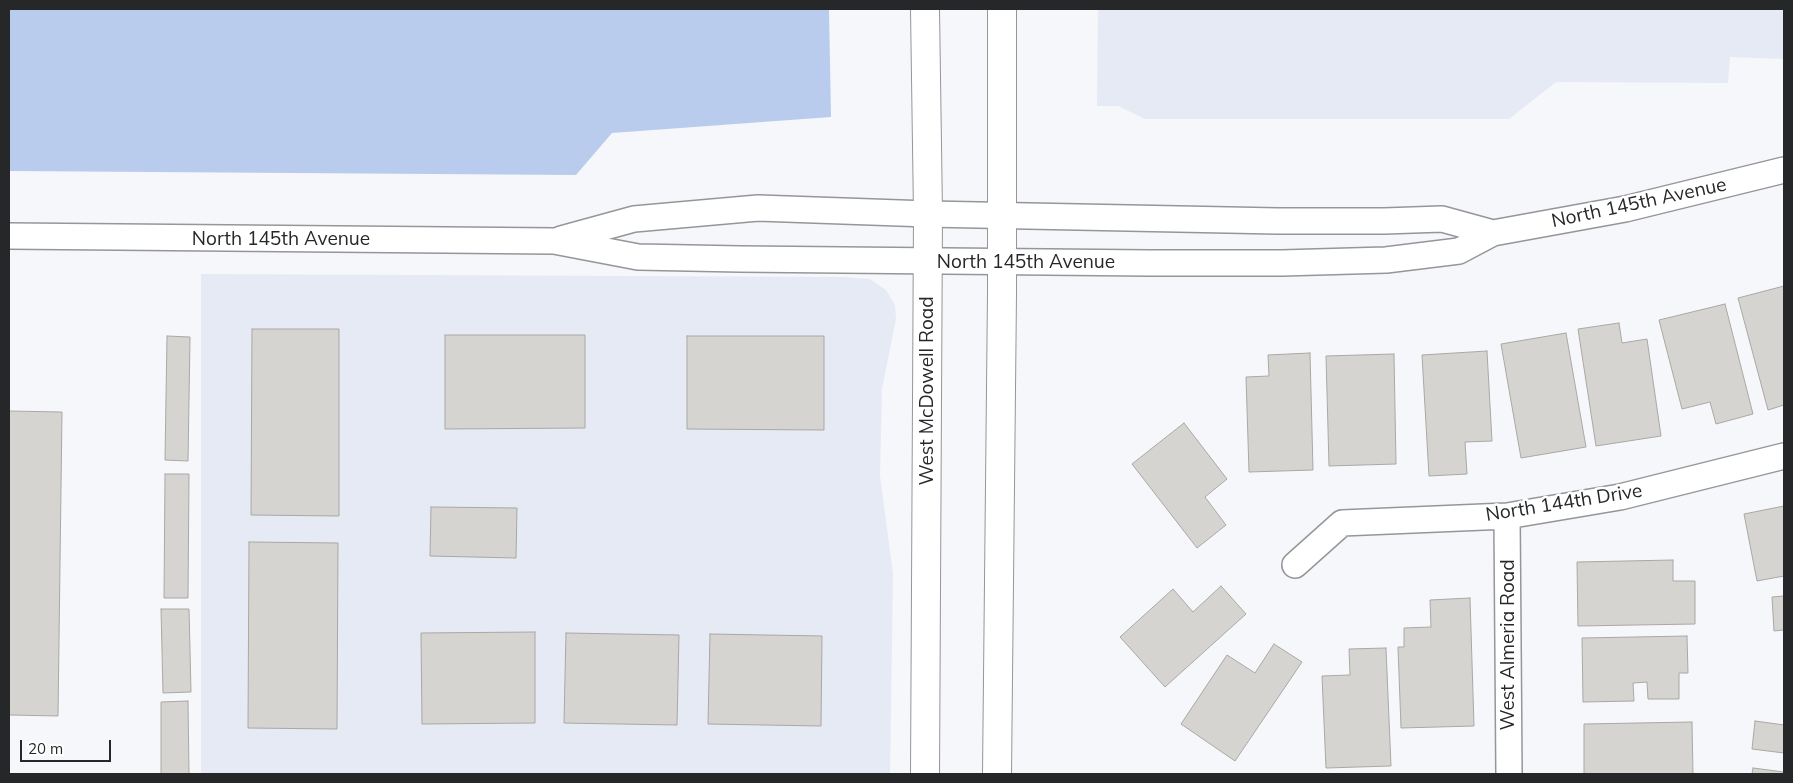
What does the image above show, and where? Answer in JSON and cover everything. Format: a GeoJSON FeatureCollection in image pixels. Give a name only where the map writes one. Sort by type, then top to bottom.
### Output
{"type":"FeatureCollection","features":[{"type":"Feature","properties":{"kind":"main road","name":"West McDowell Road"},"geometry":{"type":"LineString","coordinates":[[925,9],[928,214],[925,774]]}},
{"type":"Feature","properties":{"kind":"main road"},"geometry":{"type":"LineString","coordinates":[[997,774],[1002,262],[1002,9]]}},
{"type":"Feature","properties":{"kind":"street","name":"North 145th Avenue"},"geometry":{"type":"LineString","coordinates":[[9,236],[554,241],[638,257],[928,262],[1282,263],[1386,260],[1459,251],[1494,233],[1624,209],[1784,170]]}},
{"type":"Feature","properties":{"kind":"street","name":"North 145th Avenue"},"geometry":{"type":"LineString","coordinates":[[554,241],[634,219],[758,208],[1001,216],[1345,221],[1442,219],[1494,233]]}},
{"type":"Feature","properties":{"kind":"street","name":"North 144th Drive"},"geometry":{"type":"LineString","coordinates":[[1295,565],[1342,523],[1507,516],[1620,497],[1784,456]]}},
{"type":"Feature","properties":{"kind":"street","name":"West Almeria Road"},"geometry":{"type":"LineString","coordinates":[[1507,516],[1509,774]]}},
{"type":"Feature","properties":{"kind":"shaded area"},"geometry":{"type":"Polygon","coordinates":[[[9,9],[829,9],[831,117],[612,133],[576,175],[9,171],[9,9]]]}},
{"type":"Feature","properties":{"kind":"shaded area"},"geometry":{"type":"Polygon","coordinates":[[[1098,9],[1784,9],[1784,59],[1730,57],[1728,83],[1556,82],[1509,119],[1145,119],[1118,106],[1097,106],[1098,9]]]}},
{"type":"Feature","properties":{"kind":"shaded area"},"geometry":{"type":"Polygon","coordinates":[[[201,274],[843,277],[870,279],[886,290],[895,305],[896,319],[882,389],[880,476],[893,574],[890,774],[201,774],[201,274]]]}},
{"type":"Feature","properties":{"kind":"building"},"geometry":{"type":"Polygon","coordinates":[[[1784,286],[1784,405],[1768,410],[1738,298],[1784,286]]]}},
{"type":"Feature","properties":{"kind":"building"},"geometry":{"type":"Polygon","coordinates":[[[1725,304],[1753,414],[1716,424],[1710,402],[1682,409],[1659,320],[1725,304]]]}},
{"type":"Feature","properties":{"kind":"building"},"geometry":{"type":"Polygon","coordinates":[[[1619,323],[1622,343],[1647,339],[1661,436],[1596,446],[1578,329],[1619,323]]]}},
{"type":"Feature","properties":{"kind":"building"},"geometry":{"type":"Polygon","coordinates":[[[252,329],[339,329],[339,516],[251,515],[252,329]]]}},
{"type":"Feature","properties":{"kind":"building"},"geometry":{"type":"Polygon","coordinates":[[[1566,333],[1586,447],[1521,458],[1501,344],[1566,333]]]}},
{"type":"Feature","properties":{"kind":"building"},"geometry":{"type":"Polygon","coordinates":[[[445,335],[585,335],[585,428],[445,429],[445,335]]]}},
{"type":"Feature","properties":{"kind":"building"},"geometry":{"type":"Polygon","coordinates":[[[167,336],[190,337],[188,461],[165,460],[167,336]]]}},
{"type":"Feature","properties":{"kind":"building"},"geometry":{"type":"Polygon","coordinates":[[[687,336],[824,336],[824,430],[687,429],[687,336]]]}},
{"type":"Feature","properties":{"kind":"building"},"geometry":{"type":"Polygon","coordinates":[[[1487,351],[1492,441],[1465,442],[1467,474],[1429,476],[1422,355],[1487,351]]]}},
{"type":"Feature","properties":{"kind":"building"},"geometry":{"type":"Polygon","coordinates":[[[1310,353],[1313,470],[1249,472],[1246,377],[1269,376],[1268,355],[1310,353]]]}},
{"type":"Feature","properties":{"kind":"building"},"geometry":{"type":"Polygon","coordinates":[[[1394,354],[1396,464],[1329,466],[1326,356],[1394,354]]]}},
{"type":"Feature","properties":{"kind":"building"},"geometry":{"type":"Polygon","coordinates":[[[9,411],[62,412],[58,716],[9,715],[9,411]]]}},
{"type":"Feature","properties":{"kind":"building"},"geometry":{"type":"Polygon","coordinates":[[[1184,423],[1227,479],[1205,497],[1226,525],[1197,548],[1132,464],[1184,423]]]}},
{"type":"Feature","properties":{"kind":"building"},"geometry":{"type":"Polygon","coordinates":[[[165,474],[189,474],[188,598],[164,598],[165,474]]]}},
{"type":"Feature","properties":{"kind":"building"},"geometry":{"type":"Polygon","coordinates":[[[1784,506],[1784,576],[1757,581],[1744,514],[1784,506]]]}},
{"type":"Feature","properties":{"kind":"building"},"geometry":{"type":"Polygon","coordinates":[[[431,507],[517,508],[516,558],[430,556],[431,507]]]}},
{"type":"Feature","properties":{"kind":"building"},"geometry":{"type":"Polygon","coordinates":[[[249,542],[338,543],[337,729],[248,728],[249,542]]]}},
{"type":"Feature","properties":{"kind":"building"},"geometry":{"type":"Polygon","coordinates":[[[1673,560],[1673,581],[1695,581],[1695,624],[1578,626],[1577,562],[1673,560]]]}},
{"type":"Feature","properties":{"kind":"building"},"geometry":{"type":"Polygon","coordinates":[[[1221,586],[1246,614],[1165,687],[1120,637],[1173,589],[1193,612],[1221,586]]]}},
{"type":"Feature","properties":{"kind":"building"},"geometry":{"type":"Polygon","coordinates":[[[1784,596],[1784,630],[1774,631],[1772,597],[1784,596]]]}},
{"type":"Feature","properties":{"kind":"building"},"geometry":{"type":"Polygon","coordinates":[[[1470,598],[1474,726],[1401,728],[1398,647],[1404,647],[1404,628],[1431,627],[1430,600],[1470,598]]]}},
{"type":"Feature","properties":{"kind":"building"},"geometry":{"type":"Polygon","coordinates":[[[161,609],[189,609],[191,692],[163,693],[161,609]]]}},
{"type":"Feature","properties":{"kind":"building"},"geometry":{"type":"Polygon","coordinates":[[[535,632],[535,723],[422,724],[421,633],[535,632]]]}},
{"type":"Feature","properties":{"kind":"building"},"geometry":{"type":"Polygon","coordinates":[[[566,633],[679,635],[677,725],[564,723],[566,633]]]}},
{"type":"Feature","properties":{"kind":"building"},"geometry":{"type":"Polygon","coordinates":[[[710,634],[822,636],[821,726],[708,724],[710,634]]]}},
{"type":"Feature","properties":{"kind":"building"},"geometry":{"type":"Polygon","coordinates":[[[1687,636],[1688,673],[1679,673],[1679,699],[1648,699],[1647,682],[1633,683],[1634,701],[1583,702],[1582,638],[1687,636]]]}},
{"type":"Feature","properties":{"kind":"building"},"geometry":{"type":"Polygon","coordinates":[[[1274,644],[1302,662],[1235,761],[1181,724],[1227,655],[1255,673],[1274,644]]]}},
{"type":"Feature","properties":{"kind":"building"},"geometry":{"type":"Polygon","coordinates":[[[1386,648],[1391,766],[1326,768],[1322,676],[1350,675],[1349,649],[1386,648]]]}},
{"type":"Feature","properties":{"kind":"building"},"geometry":{"type":"Polygon","coordinates":[[[188,701],[189,774],[161,774],[161,702],[188,701]]]}},
{"type":"Feature","properties":{"kind":"building"},"geometry":{"type":"Polygon","coordinates":[[[1755,721],[1784,725],[1784,753],[1752,749],[1755,721]]]}},
{"type":"Feature","properties":{"kind":"building"},"geometry":{"type":"Polygon","coordinates":[[[1692,722],[1693,774],[1584,774],[1584,724],[1692,722]]]}},
{"type":"Feature","properties":{"kind":"building"},"geometry":{"type":"Polygon","coordinates":[[[1753,768],[1784,772],[1784,774],[1752,774],[1753,768]]]}}]}
